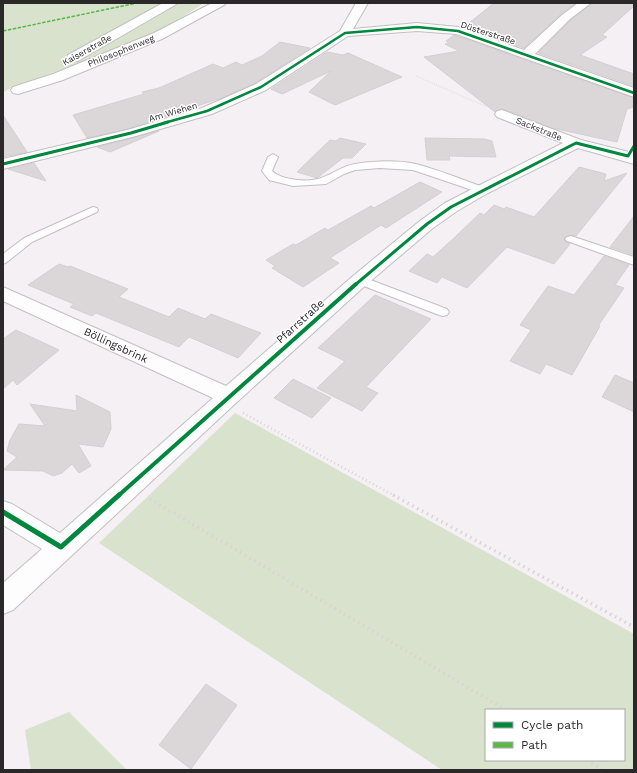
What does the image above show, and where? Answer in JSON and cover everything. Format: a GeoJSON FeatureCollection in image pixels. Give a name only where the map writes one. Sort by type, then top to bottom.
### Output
{"type":"FeatureCollection","features":[{"type":"Feature","properties":{"kind":"street","name":"Kaiserstraße"},"geometry":{"type":"LineString","coordinates":[[13,92],[171,3]]}},
{"type":"Feature","properties":{"kind":"street","name":"Philosophenweg"},"geometry":{"type":"LineString","coordinates":[[13,92],[58,77],[158,36],[220,3]]}},
{"type":"Feature","properties":{"kind":"street"},"geometry":{"type":"LineString","coordinates":[[345,33],[362,3]]}},
{"type":"Feature","properties":{"kind":"street"},"geometry":{"type":"LineString","coordinates":[[527,54],[566,17],[585,3]]}},
{"type":"Feature","properties":{"kind":"street","name":"Düsterstraße"},"geometry":{"type":"LineString","coordinates":[[332,40],[345,33],[417,27],[440,28],[472,35],[634,93]]}},
{"type":"Feature","properties":{"kind":"street","name":"Am Wiehen"},"geometry":{"type":"LineString","coordinates":[[3,164],[207,111],[261,87],[332,40]]}},
{"type":"Feature","properties":{"kind":"street","name":"Sackstraße"},"geometry":{"type":"LineString","coordinates":[[502,114],[576,143],[632,154]]}},
{"type":"Feature","properties":{"kind":"street","name":"Pfarrstraße"},"geometry":{"type":"LineString","coordinates":[[3,601],[226,399],[360,280],[427,224],[451,207],[482,190],[576,143]]}},
{"type":"Feature","properties":{"kind":"street","name":"Böllingsbrink"},"geometry":{"type":"LineString","coordinates":[[3,293],[226,399]]}},
{"type":"Feature","properties":{"kind":"street"},"geometry":{"type":"LineString","coordinates":[[3,512],[61,547]]}},
{"type":"Feature","properties":{"kind":"lane"},"geometry":{"type":"LineString","coordinates":[[272,157],[267,171],[273,178],[293,183],[322,182],[340,172],[354,168],[380,165],[414,167],[482,190]]}},
{"type":"Feature","properties":{"kind":"lane"},"geometry":{"type":"LineString","coordinates":[[3,260],[28,240],[93,210]]}},
{"type":"Feature","properties":{"kind":"lane"},"geometry":{"type":"LineString","coordinates":[[571,239],[634,262]]}},
{"type":"Feature","properties":{"kind":"lane"},"geometry":{"type":"LineString","coordinates":[[360,280],[443,312]]}},
{"type":"Feature","properties":{"kind":"path"},"geometry":{"type":"LineString","coordinates":[[416,76],[502,114]]}},
{"type":"Feature","properties":{"kind":"path"},"geometry":{"type":"LineString","coordinates":[[226,399],[634,627]]}},
{"type":"Feature","properties":{"kind":"path"},"geometry":{"type":"LineString","coordinates":[[129,487],[504,709]]}},
{"type":"Feature","properties":{"kind":"path"},"geometry":{"type":"LineString","coordinates":[[589,761],[603,770]]}},
{"type":"Feature","properties":{"kind":"green space"},"geometry":{"type":"Polygon","coordinates":[[[3,3],[204,3],[155,35],[3,92],[3,3]]]}},
{"type":"Feature","properties":{"kind":"green space"},"geometry":{"type":"Polygon","coordinates":[[[235,413],[634,634],[634,770],[442,770],[99,543],[235,413]]]}},
{"type":"Feature","properties":{"kind":"green space"},"geometry":{"type":"Polygon","coordinates":[[[69,712],[127,770],[31,770],[25,730],[69,712]]]}},
{"type":"Feature","properties":{"kind":"building"},"geometry":{"type":"Polygon","coordinates":[[[494,3],[576,3],[561,14],[524,48],[464,27],[494,3]]]}},
{"type":"Feature","properties":{"kind":"building"},"geometry":{"type":"Polygon","coordinates":[[[592,3],[634,3],[634,6],[602,35],[607,37],[580,55],[634,74],[634,86],[538,53],[571,20],[592,3]]]}},
{"type":"Feature","properties":{"kind":"building"},"geometry":{"type":"Polygon","coordinates":[[[454,35],[634,98],[634,107],[627,109],[617,142],[552,128],[503,109],[495,112],[424,57],[459,51],[445,44],[449,43],[446,41],[454,35]]]}},
{"type":"Feature","properties":{"kind":"building"},"geometry":{"type":"Polygon","coordinates":[[[280,42],[310,48],[255,83],[224,97],[127,129],[87,138],[73,115],[144,94],[142,92],[159,88],[213,64],[223,68],[236,62],[242,65],[262,56],[280,42]]]}},
{"type":"Feature","properties":{"kind":"building"},"geometry":{"type":"Polygon","coordinates":[[[327,52],[343,55],[348,53],[402,77],[335,105],[309,92],[331,71],[282,94],[271,89],[327,52]]]}},
{"type":"Feature","properties":{"kind":"building"},"geometry":{"type":"Polygon","coordinates":[[[3,115],[27,152],[3,157],[3,115]]]}},
{"type":"Feature","properties":{"kind":"building"},"geometry":{"type":"Polygon","coordinates":[[[159,131],[110,152],[97,147],[136,137],[159,131]]]}},
{"type":"Feature","properties":{"kind":"building"},"geometry":{"type":"Polygon","coordinates":[[[340,138],[366,144],[352,158],[343,158],[317,178],[297,172],[330,140],[336,141],[340,138]]]}},
{"type":"Feature","properties":{"kind":"building"},"geometry":{"type":"Polygon","coordinates":[[[425,138],[484,139],[492,141],[496,157],[449,156],[450,160],[427,160],[425,138]]]}},
{"type":"Feature","properties":{"kind":"building"},"geometry":{"type":"Polygon","coordinates":[[[34,163],[46,181],[8,169],[34,163]]]}},
{"type":"Feature","properties":{"kind":"building"},"geometry":{"type":"Polygon","coordinates":[[[579,167],[606,174],[604,181],[627,173],[576,236],[571,235],[564,238],[566,242],[570,244],[554,264],[507,247],[467,288],[442,277],[437,283],[409,271],[427,254],[433,257],[480,213],[484,215],[494,205],[504,209],[506,207],[534,217],[579,167]]]}},
{"type":"Feature","properties":{"kind":"building"},"geometry":{"type":"Polygon","coordinates":[[[420,182],[442,192],[386,228],[381,225],[330,258],[339,263],[303,287],[272,268],[275,266],[266,260],[325,228],[328,230],[371,206],[374,208],[420,182]]]}},
{"type":"Feature","properties":{"kind":"building"},"geometry":{"type":"Polygon","coordinates":[[[634,216],[634,255],[610,247],[634,216]]]}},
{"type":"Feature","properties":{"kind":"building"},"geometry":{"type":"Polygon","coordinates":[[[604,256],[629,265],[615,285],[624,288],[598,326],[600,326],[572,375],[546,364],[540,374],[510,361],[531,330],[520,325],[548,286],[574,295],[604,256]]]}},
{"type":"Feature","properties":{"kind":"building"},"geometry":{"type":"Polygon","coordinates":[[[59,264],[68,267],[70,266],[128,289],[119,297],[169,317],[178,308],[205,319],[211,314],[261,333],[238,358],[189,337],[179,347],[96,313],[92,316],[70,307],[74,304],[28,285],[59,264]]]}},
{"type":"Feature","properties":{"kind":"building"},"geometry":{"type":"Polygon","coordinates":[[[375,295],[431,319],[366,387],[378,393],[362,411],[317,388],[345,361],[318,348],[375,295]]]}},
{"type":"Feature","properties":{"kind":"building"},"geometry":{"type":"Polygon","coordinates":[[[16,330],[59,350],[17,385],[13,380],[3,389],[3,339],[16,330]]]}},
{"type":"Feature","properties":{"kind":"building"},"geometry":{"type":"Polygon","coordinates":[[[615,375],[634,383],[634,412],[602,397],[615,375]]]}},
{"type":"Feature","properties":{"kind":"building"},"geometry":{"type":"Polygon","coordinates":[[[293,379],[331,398],[312,418],[274,398],[293,379]]]}},
{"type":"Feature","properties":{"kind":"building"},"geometry":{"type":"Polygon","coordinates":[[[76,395],[110,412],[111,429],[103,447],[78,444],[91,466],[79,473],[72,464],[62,473],[53,476],[43,471],[3,470],[17,457],[7,451],[10,440],[19,424],[45,426],[30,404],[77,411],[76,395]]]}},
{"type":"Feature","properties":{"kind":"building"},"geometry":{"type":"Polygon","coordinates":[[[206,684],[237,705],[191,769],[159,745],[206,684]]]}},
{"type":"Feature","properties":{"kind":"marked path"},"geometry":{"type":"LineString","coordinates":[[3,31],[137,3]]}},
{"type":"Feature","properties":{"kind":"cycle path"},"geometry":{"type":"LineString","coordinates":[[3,164],[131,133],[207,111],[261,87],[345,33],[417,27],[458,31],[634,93]]}},
{"type":"Feature","properties":{"kind":"cycle path"},"geometry":{"type":"LineString","coordinates":[[3,512],[61,547],[360,280],[427,224],[451,207],[576,143],[628,156],[634,146]]}}]}
